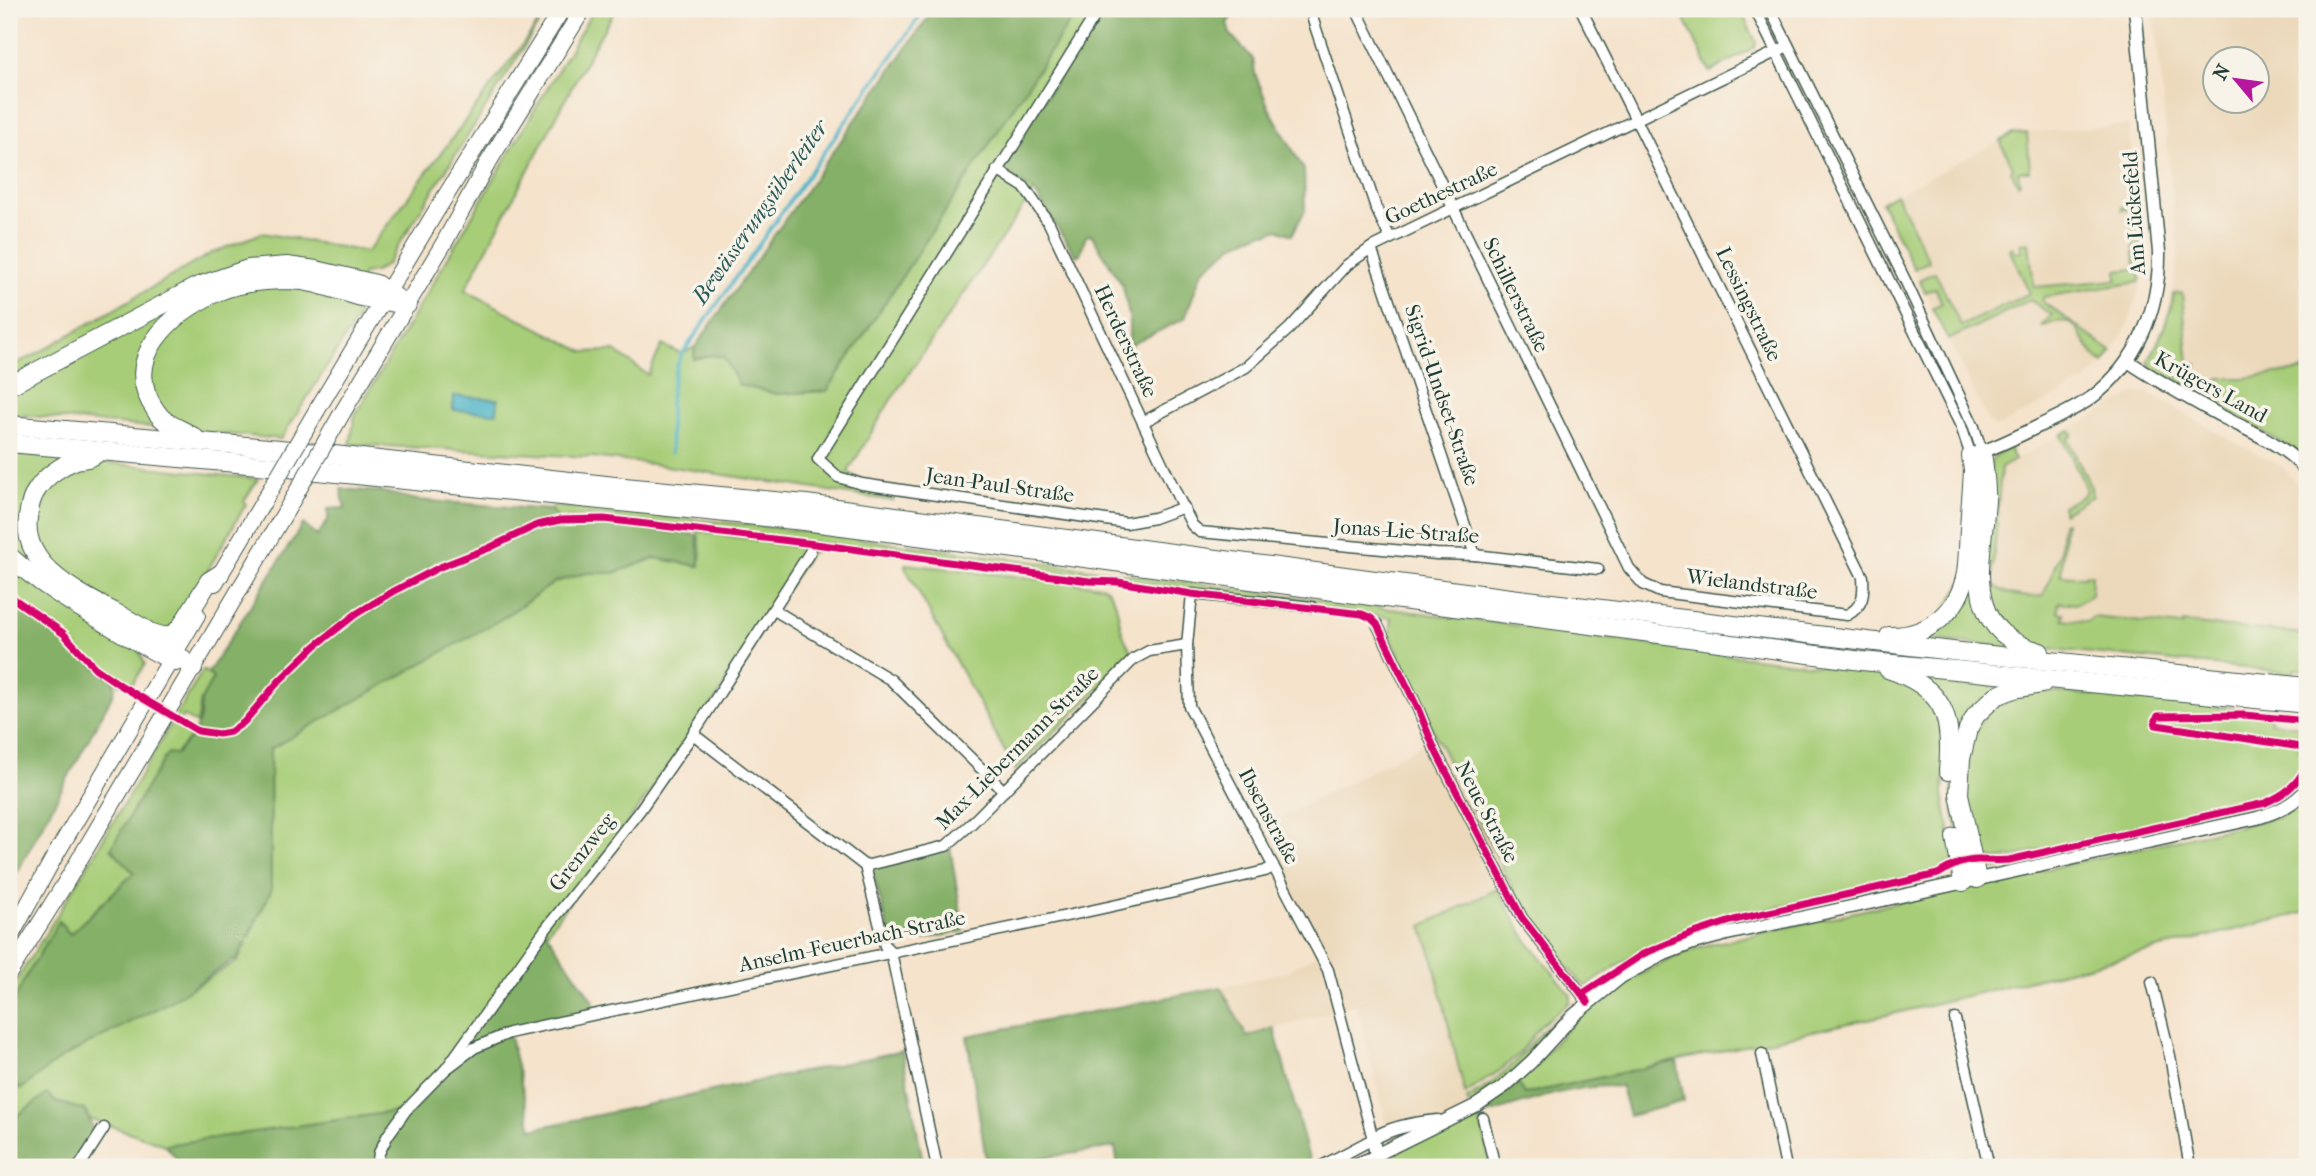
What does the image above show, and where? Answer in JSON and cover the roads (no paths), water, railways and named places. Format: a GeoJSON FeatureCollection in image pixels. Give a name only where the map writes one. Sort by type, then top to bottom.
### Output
{"type":"FeatureCollection","features":[{"type":"Feature","properties":{"kind":"highway"},"geometry":{"type":"LineString","coordinates":[[9,386],[196,287],[248,269],[286,266],[309,269],[376,284],[386,296]]}},
{"type":"Feature","properties":{"kind":"highway"},"geometry":{"type":"LineString","coordinates":[[200,442],[168,424],[156,413],[146,393],[145,363],[148,351],[155,337],[167,324],[218,291],[250,283],[303,281],[359,296],[386,296],[407,305]]}},
{"type":"Feature","properties":{"kind":"highway"},"geometry":{"type":"LineString","coordinates":[[9,425],[280,449],[806,504],[1481,594],[1808,634],[2087,664],[2295,691],[2307,704]]}},
{"type":"Feature","properties":{"kind":"highway"},"geometry":{"type":"LineString","coordinates":[[9,443],[804,521],[1861,661],[2103,684]]}},
{"type":"Feature","properties":{"kind":"highway"},"geometry":{"type":"LineString","coordinates":[[99,452],[92,458],[65,465],[37,488],[29,506],[29,543],[38,561],[56,578],[152,633],[174,657]]}},
{"type":"Feature","properties":{"kind":"highway"},"geometry":{"type":"LineString","coordinates":[[1808,634],[1899,636],[1924,631],[1944,617],[1956,600],[1966,573],[1973,470],[1977,454]]}},
{"type":"Feature","properties":{"kind":"highway"},"geometry":{"type":"LineString","coordinates":[[1977,454],[1986,499],[1978,582],[1989,616],[2002,634],[2018,645],[2087,664]]}},
{"type":"Feature","properties":{"kind":"highway"},"geometry":{"type":"LineString","coordinates":[[9,556],[34,580],[54,593],[193,668]]}},
{"type":"Feature","properties":{"kind":"highway"},"geometry":{"type":"LineString","coordinates":[[152,633],[166,636],[176,632],[209,580],[220,574]]}},
{"type":"Feature","properties":{"kind":"highway"},"geometry":{"type":"LineString","coordinates":[[1861,661],[1903,674],[1922,684],[1937,699],[1945,714],[1951,743],[1948,799],[1970,880]]}},
{"type":"Feature","properties":{"kind":"highway"},"geometry":{"type":"LineString","coordinates":[[1970,880],[1959,794],[1964,743],[1976,715],[1996,696],[2035,684],[2295,691]]}},
{"type":"Feature","properties":{"kind":"main road"},"geometry":{"type":"LineString","coordinates":[[9,939],[317,410],[562,9]]}},
{"type":"Feature","properties":{"kind":"main road"},"geometry":{"type":"LineString","coordinates":[[9,973],[286,511],[486,166],[583,9]]}},
{"type":"Feature","properties":{"kind":"street"},"geometry":{"type":"LineString","coordinates":[[997,170],[1099,9]]}},
{"type":"Feature","properties":{"kind":"street"},"geometry":{"type":"LineString","coordinates":[[1316,9],[1312,20],[1376,208],[1390,238]]}},
{"type":"Feature","properties":{"kind":"street","name":"Schillerstraße"},"geometry":{"type":"LineString","coordinates":[[1356,9],[1623,558],[1643,584],[1653,589]]}},
{"type":"Feature","properties":{"kind":"street","name":"Lessingstraße"},"geometry":{"type":"LineString","coordinates":[[1581,9],[1863,577],[1864,596],[1859,606],[1847,615]]}},
{"type":"Feature","properties":{"kind":"street"},"geometry":{"type":"LineString","coordinates":[[1755,9],[1977,454]]}},
{"type":"Feature","properties":{"kind":"street"},"geometry":{"type":"LineString","coordinates":[[1770,9],[1905,281],[1973,427],[1977,454]]}},
{"type":"Feature","properties":{"kind":"street","name":"Am Lückefeld"},"geometry":{"type":"LineString","coordinates":[[1977,454],[2075,408],[2103,388],[2128,361],[2151,315],[2159,266],[2135,9]]}},
{"type":"Feature","properties":{"kind":"street","name":"Goethestraße"},"geometry":{"type":"LineString","coordinates":[[1143,422],[1246,367],[1289,329],[1347,265],[1371,248],[1788,46]]}},
{"type":"Feature","properties":{"kind":"street","name":"Herderstraße"},"geometry":{"type":"LineString","coordinates":[[997,170],[1024,187],[1049,223],[1192,525],[1211,534]]}},
{"type":"Feature","properties":{"kind":"street","name":"Jean-Paul-Straße"},"geometry":{"type":"LineString","coordinates":[[997,170],[818,459],[838,477],[862,484],[1126,523],[1154,518],[1184,507]]}},
{"type":"Feature","properties":{"kind":"street","name":"Sigrid-Undset-Straße"},"geometry":{"type":"LineString","coordinates":[[1371,248],[1475,555]]}},
{"type":"Feature","properties":{"kind":"street","name":"Krügers Land"},"geometry":{"type":"LineString","coordinates":[[2128,361],[2277,446],[2307,472]]}},
{"type":"Feature","properties":{"kind":"street","name":"Jonas-Lie-Straße"},"geometry":{"type":"LineString","coordinates":[[1211,534],[1423,553],[1475,555],[1598,569]]}},
{"type":"Feature","properties":{"kind":"street","name":"Grenzweg"},"geometry":{"type":"LineString","coordinates":[[377,1167],[379,1153],[388,1135],[406,1110],[446,1069],[545,930],[640,810],[810,552]]}},
{"type":"Feature","properties":{"kind":"street","name":"Wielandstraße"},"geometry":{"type":"LineString","coordinates":[[1653,589],[1847,615]]}},
{"type":"Feature","properties":{"kind":"street","name":"Ibsenstraße"},"geometry":{"type":"LineString","coordinates":[[1312,607],[1192,594],[1187,645],[1189,706],[1332,979],[1377,1161]]}},
{"type":"Feature","properties":{"kind":"street"},"geometry":{"type":"LineString","coordinates":[[774,610],[891,681],[1004,791]]}},
{"type":"Feature","properties":{"kind":"street","name":"Neue Straße"},"geometry":{"type":"LineString","coordinates":[[1377,624],[1435,750],[1522,918],[1588,1002]]}},
{"type":"Feature","properties":{"kind":"street","name":"Max-Liebermann-Straße"},"geometry":{"type":"LineString","coordinates":[[865,866],[946,846],[1134,659],[1149,651],[1187,645]]}},
{"type":"Feature","properties":{"kind":"street"},"geometry":{"type":"LineString","coordinates":[[692,734],[865,866],[885,946],[891,952],[937,1167]]}},
{"type":"Feature","properties":{"kind":"street"},"geometry":{"type":"LineString","coordinates":[[1348,1167],[1377,1161],[1441,1121],[1477,1105],[1505,1086],[1532,1061],[1588,1002],[1641,965],[1693,943],[2257,818],[2282,809],[2307,789]]}},
{"type":"Feature","properties":{"kind":"street","name":"Anselm-Feuerbach-Straße"},"geometry":{"type":"LineString","coordinates":[[446,1069],[474,1048],[509,1033],[1107,908],[1273,867]]}},
{"type":"Feature","properties":{"kind":"street"},"geometry":{"type":"LineString","coordinates":[[2152,982],[2170,1056],[2190,1167]]}},
{"type":"Feature","properties":{"kind":"street"},"geometry":{"type":"LineString","coordinates":[[1955,1019],[1989,1167]]}},
{"type":"Feature","properties":{"kind":"street"},"geometry":{"type":"LineString","coordinates":[[1762,1054],[1786,1167]]}},
{"type":"Feature","properties":{"kind":"street"},"geometry":{"type":"LineString","coordinates":[[1483,1118],[1495,1167]]}},
{"type":"Feature","properties":{"kind":"street"},"geometry":{"type":"LineString","coordinates":[[1320,1167],[1382,1133],[1424,1122],[1441,1121]]}},
{"type":"Feature","properties":{"kind":"street"},"geometry":{"type":"LineString","coordinates":[[79,1167],[104,1128]]}},
{"type":"Feature","properties":{"kind":"water"},"geometry":{"type":"Polygon","coordinates":[[[454,396],[498,399],[497,413],[453,410],[454,396]]]}},
{"type":"Feature","properties":{"kind":"waterway","name":"Bewässerungsüberleiter"},"geometry":{"type":"LineString","coordinates":[[671,453],[671,390],[682,354],[925,9]]}}]}
